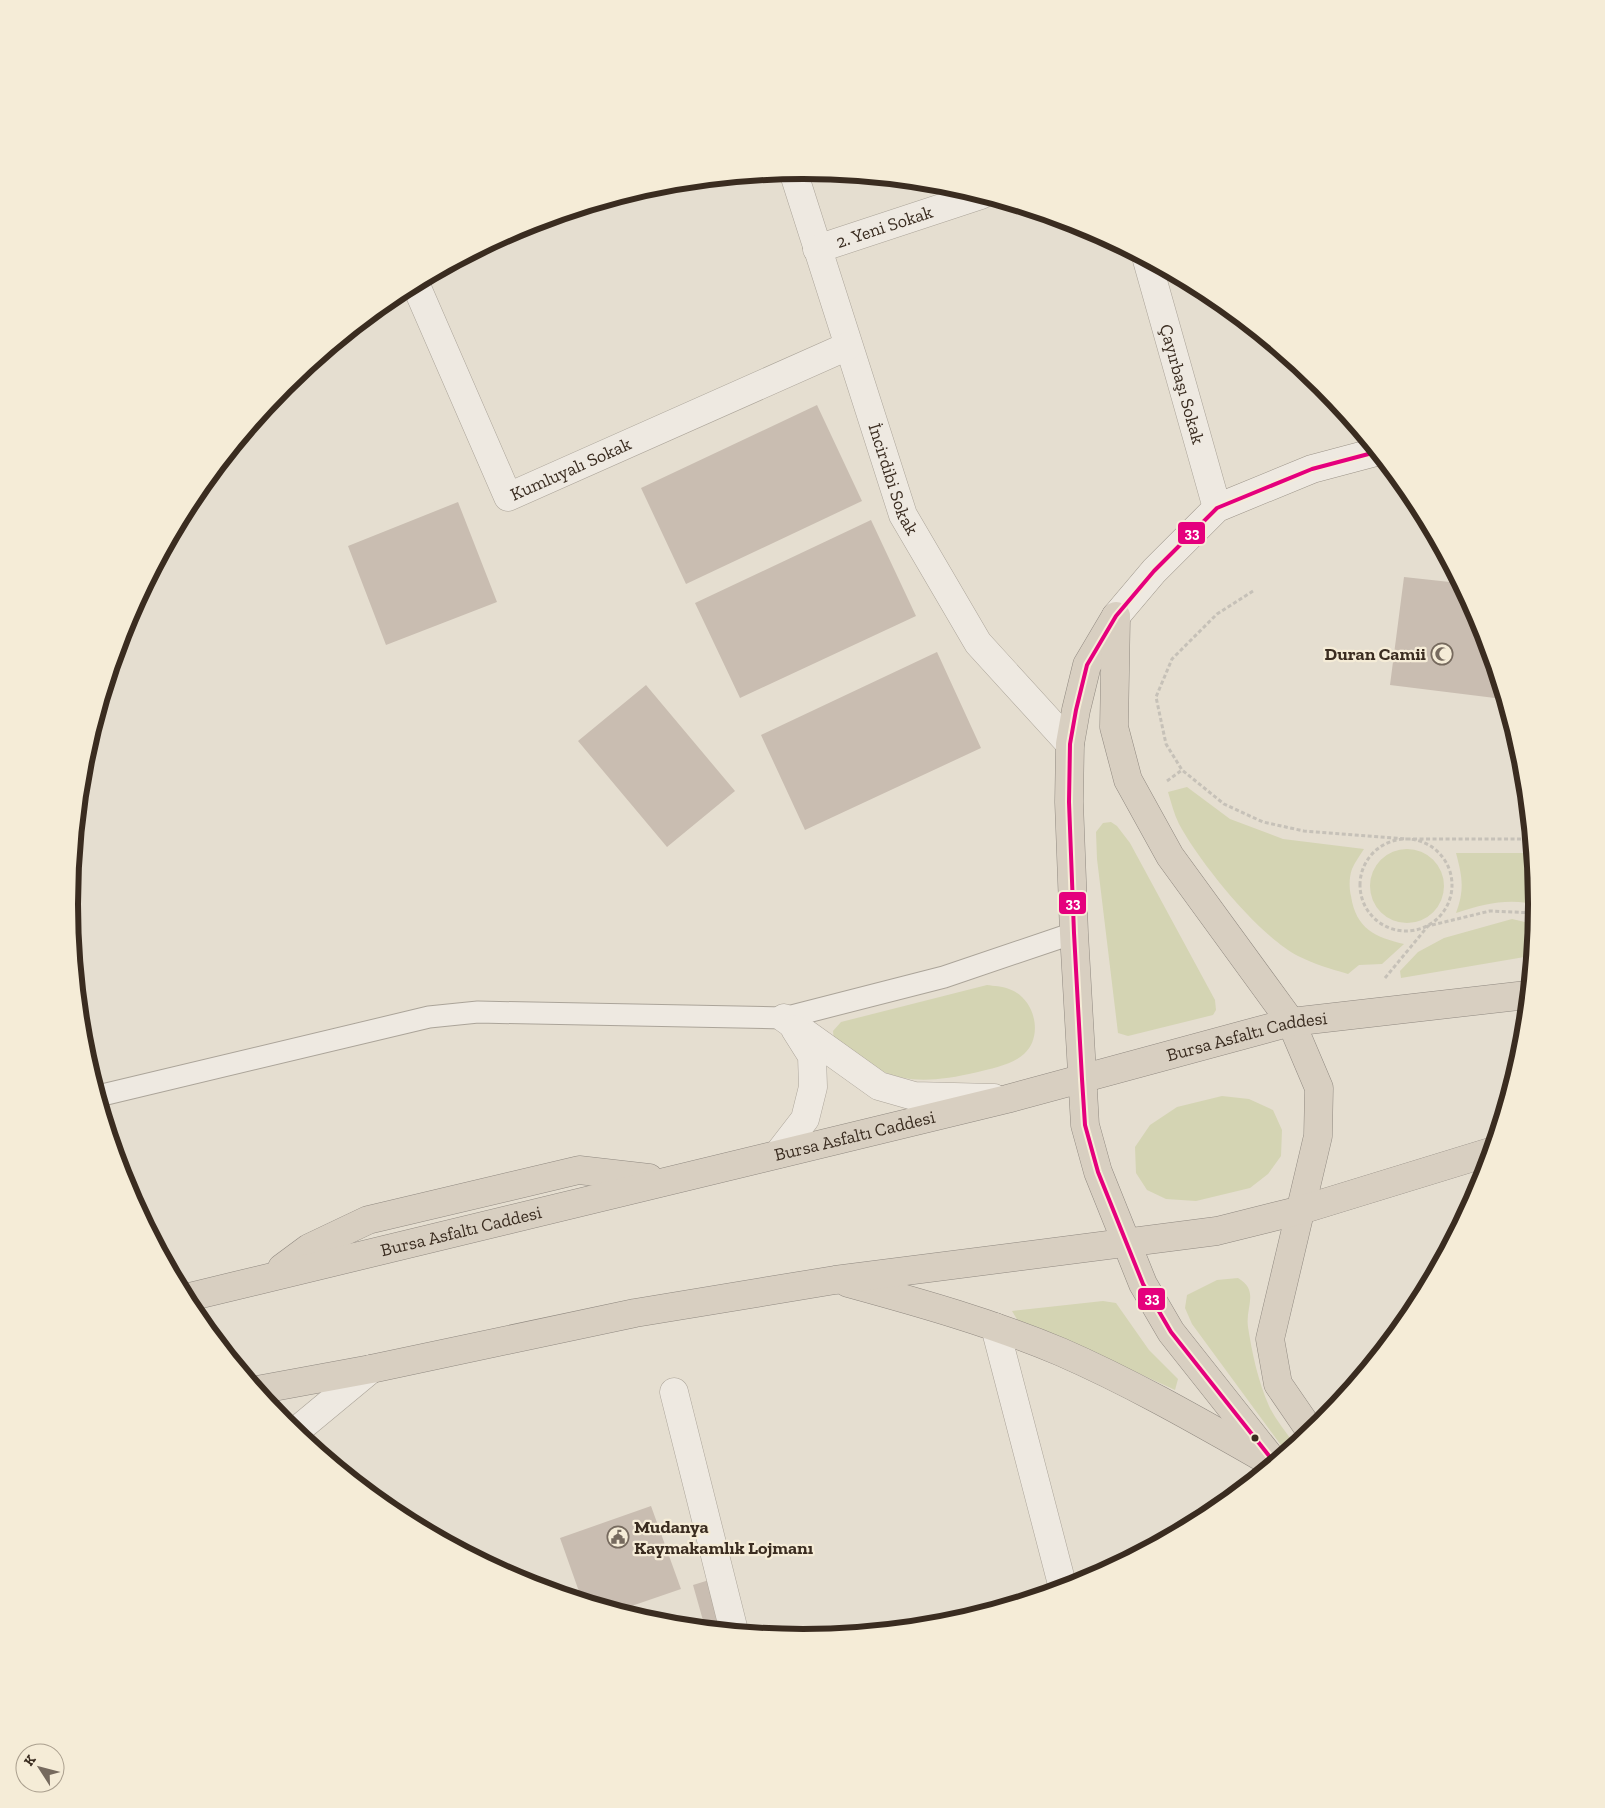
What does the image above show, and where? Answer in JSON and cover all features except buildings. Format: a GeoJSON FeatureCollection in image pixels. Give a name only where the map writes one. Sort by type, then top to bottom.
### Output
{"type":"FeatureCollection","features":[{"type":"Feature","properties":{"kind":"highway"},"geometry":{"type":"LineString","coordinates":[[1116,616],[1087,665],[1070,744],[1069,802],[1074,933],[1085,1125],[1098,1172],[1143,1284],[1171,1332],[1270,1458]]}},
{"type":"Feature","properties":{"kind":"highway"},"geometry":{"type":"LineString","coordinates":[[1116,616],[1114,727],[1128,780],[1170,856],[1291,1022],[1319,1088],[1318,1136],[1279,1293],[1270,1339],[1278,1384],[1306,1425]]}},
{"type":"Feature","properties":{"kind":"highway","name":"Bursa Asfaltı Caddesi"},"geometry":{"type":"LineString","coordinates":[[193,1296],[1007,1099],[1291,1022],[1521,996]]}},
{"type":"Feature","properties":{"kind":"highway"},"geometry":{"type":"LineString","coordinates":[[263,1389],[371,1369],[635,1313],[835,1280],[1217,1231],[1301,1210],[1482,1154]]}},
{"type":"Feature","properties":{"kind":"highway"},"geometry":{"type":"LineString","coordinates":[[835,1280],[952,1311],[1061,1352],[1156,1397],[1268,1459]]}},
{"type":"Feature","properties":{"kind":"street","name":"İncirdibi Sokak"},"geometry":{"type":"LineString","coordinates":[[796,179],[903,515],[978,643],[1070,744]]}},
{"type":"Feature","properties":{"kind":"street","name":"2. Yeni Sokak"},"geometry":{"type":"LineString","coordinates":[[817,249],[969,199]]}},
{"type":"Feature","properties":{"kind":"street","name":"Çayırbaşı Sokak"},"geometry":{"type":"LineString","coordinates":[[1149,268],[1217,508]]}},
{"type":"Feature","properties":{"kind":"street","name":"Kumluyalı Sokak"},"geometry":{"type":"LineString","coordinates":[[418,290],[508,497],[848,346]]}},
{"type":"Feature","properties":{"kind":"street"},"geometry":{"type":"LineString","coordinates":[[1116,616],[1154,570],[1217,508],[1312,469],[1370,454]]}},
{"type":"Feature","properties":{"kind":"street"},"geometry":{"type":"LineString","coordinates":[[784,1018],[879,1086],[914,1096],[1007,1099]]}},
{"type":"Feature","properties":{"kind":"street"},"geometry":{"type":"LineString","coordinates":[[778,1154],[805,1119],[813,1087],[812,1056],[794,1028],[784,1018]]}},
{"type":"Feature","properties":{"kind":"street"},"geometry":{"type":"LineString","coordinates":[[995,1327],[1061,1581]]}},
{"type":"Feature","properties":{"kind":"street"},"geometry":{"type":"LineString","coordinates":[[301,1427],[371,1369]]}},
{"type":"Feature","properties":{"kind":"street"},"geometry":{"type":"LineString","coordinates":[[674,1392],[733,1625]]}},
{"type":"Feature","properties":{"kind":"lane"},"geometry":{"type":"LineString","coordinates":[[103,1095],[429,1018],[468,1013],[784,1018],[944,977],[1074,933]]}},
{"type":"Feature","properties":{"kind":"path"},"geometry":{"type":"LineString","coordinates":[[1253,591],[1218,614],[1172,658],[1156,697],[1166,744],[1182,770],[1224,804],[1263,822],[1304,831],[1408,839],[1524,839]]}},
{"type":"Feature","properties":{"kind":"path"},"geometry":{"type":"LineString","coordinates":[[1383,979],[1428,926],[1440,917],[1448,904],[1452,889],[1451,874],[1445,861],[1435,849],[1423,842],[1408,839],[1392,841],[1379,848],[1368,860],[1362,873],[1361,889],[1364,904],[1372,916],[1384,926],[1399,931],[1414,931],[1428,926],[1490,911],[1528,913]]}},
{"type":"Feature","properties":{"kind":"green space"},"geometry":{"type":"Polygon","coordinates":[[[1187,787],[1230,819],[1283,839],[1364,849],[1353,866],[1350,879],[1350,893],[1357,916],[1368,930],[1384,938],[1404,944],[1382,964],[1359,965],[1348,974],[1298,956],[1283,946],[1249,916],[1232,897],[1189,840],[1177,820],[1168,792],[1187,787]]]}},
{"type":"Feature","properties":{"kind":"green space"},"geometry":{"type":"Polygon","coordinates":[[[1111,822],[1117,826],[1130,843],[1215,1000],[1216,1010],[1213,1015],[1128,1036],[1118,1033],[1097,859],[1096,832],[1103,823],[1111,822]]]}},
{"type":"Feature","properties":{"kind":"green space"},"geometry":{"type":"Polygon","coordinates":[[[1400,849],[1414,849],[1428,855],[1438,865],[1444,879],[1442,900],[1428,917],[1414,923],[1400,923],[1386,917],[1376,907],[1370,893],[1370,879],[1376,865],[1386,855],[1400,849]]]}},
{"type":"Feature","properties":{"kind":"green space"},"geometry":{"type":"Polygon","coordinates":[[[1456,853],[1526,853],[1528,903],[1496,903],[1456,913],[1462,890],[1456,853]]]}},
{"type":"Feature","properties":{"kind":"green space"},"geometry":{"type":"Polygon","coordinates":[[[1512,919],[1527,922],[1525,957],[1401,978],[1400,971],[1418,952],[1444,938],[1512,919]]]}},
{"type":"Feature","properties":{"kind":"green space"},"geometry":{"type":"Polygon","coordinates":[[[987,985],[1006,988],[1018,994],[1025,1000],[1034,1018],[1034,1038],[1030,1046],[1019,1058],[1008,1063],[955,1077],[918,1080],[901,1078],[870,1065],[834,1041],[833,1031],[841,1022],[987,985]]]}},
{"type":"Feature","properties":{"kind":"green space"},"geometry":{"type":"Polygon","coordinates":[[[1222,1096],[1249,1099],[1273,1110],[1282,1130],[1281,1156],[1268,1174],[1250,1188],[1196,1201],[1166,1199],[1147,1190],[1136,1173],[1135,1147],[1150,1125],[1177,1107],[1222,1096]]]}},
{"type":"Feature","properties":{"kind":"green space"},"geometry":{"type":"Polygon","coordinates":[[[1238,1278],[1248,1288],[1250,1300],[1248,1327],[1262,1387],[1271,1411],[1291,1440],[1283,1447],[1192,1324],[1185,1308],[1187,1295],[1217,1280],[1238,1278]]]}},
{"type":"Feature","properties":{"kind":"green space"},"geometry":{"type":"Polygon","coordinates":[[[1103,1301],[1116,1303],[1149,1350],[1178,1379],[1175,1390],[1040,1328],[1018,1321],[1012,1311],[1103,1301]]]}},
{"type":"Feature","properties":{"kind":"transit line","name":"33"},"geometry":{"type":"LineString","coordinates":[[1270,1458],[1171,1332],[1143,1284],[1098,1172],[1085,1125],[1074,933],[1069,802],[1070,744],[1087,665],[1116,616],[1154,571],[1217,508],[1312,469],[1370,454]]}},
{"type":"Feature","properties":{"kind":"place","name":"Duran Camii"},"geometry":{"type":"Point","coordinates":[1442,654]}},
{"type":"Feature","properties":{"kind":"place","name":"Mudanya Kaymakamlık Lojmanı"},"geometry":{"type":"Point","coordinates":[618,1537]}}]}
